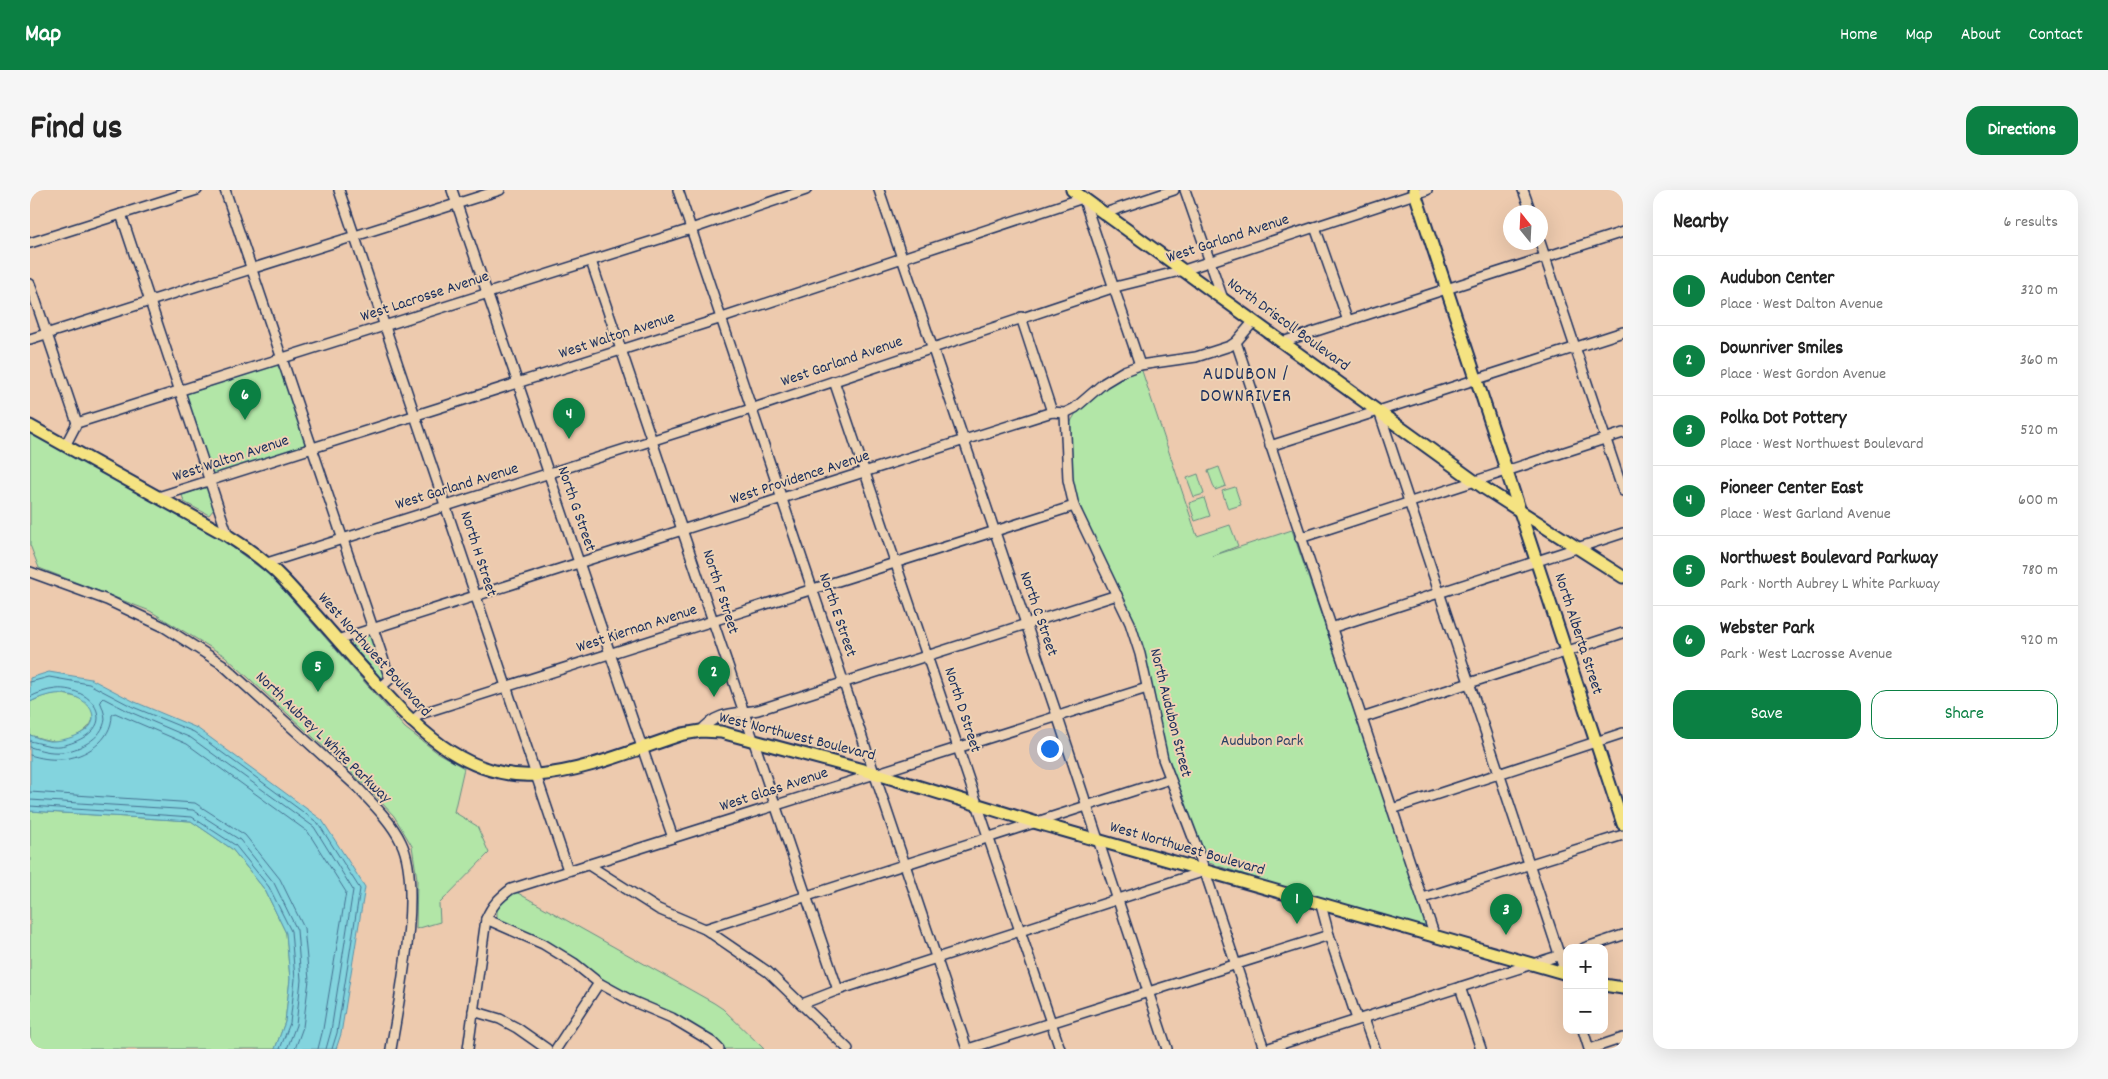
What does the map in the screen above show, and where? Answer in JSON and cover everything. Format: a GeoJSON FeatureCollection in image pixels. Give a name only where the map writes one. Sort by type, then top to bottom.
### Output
{"type":"FeatureCollection","features":[{"type":"Feature","properties":{"kind":"main road","name":"North Driscoll Boulevard"},"geometry":{"type":"LineString","coordinates":[[1072,190],[1082,194],[1104,213],[1479,484],[1623,577]]}},
{"type":"Feature","properties":{"kind":"main road","name":"North Alberta Street"},"geometry":{"type":"LineString","coordinates":[[1414,192],[1623,824]]}},
{"type":"Feature","properties":{"kind":"main road","name":"West Northwest Boulevard"},"geometry":{"type":"LineString","coordinates":[[30,426],[228,536],[267,563],[412,722],[440,746],[468,761],[508,773],[537,775],[568,770],[683,734],[701,731],[721,732],[874,774],[1563,975]]}},
{"type":"Feature","properties":{"kind":"main road","name":"North Alberta Street"},"geometry":{"type":"LineString","coordinates":[[1511,483],[1526,506],[1550,530]]}},
{"type":"Feature","properties":{"kind":"main road","name":"North Driscoll Boulevard"},"geometry":{"type":"LineString","coordinates":[[1479,484],[1510,511],[1519,522],[1533,549]]}},
{"type":"Feature","properties":{"kind":"main road"},"geometry":{"type":"LineString","coordinates":[[1608,986],[1623,988]]}},
{"type":"Feature","properties":{"kind":"main road"},"geometry":{"type":"LineString","coordinates":[[1608,987],[1623,996]]}},
{"type":"Feature","properties":{"kind":"street"},"geometry":{"type":"LineString","coordinates":[[30,243],[197,190]]}},
{"type":"Feature","properties":{"kind":"street"},"geometry":{"type":"LineString","coordinates":[[225,190],[314,448],[390,679],[380,688]]}},
{"type":"Feature","properties":{"kind":"street","name":"North H Street"},"geometry":{"type":"LineString","coordinates":[[339,190],[508,686],[568,870]]}},
{"type":"Feature","properties":{"kind":"street","name":"North G Street"},"geometry":{"type":"LineString","coordinates":[[452,190],[673,838]]}},
{"type":"Feature","properties":{"kind":"street"},"geometry":{"type":"LineString","coordinates":[[30,339],[500,190]]}},
{"type":"Feature","properties":{"kind":"street","name":"North E Street"},"geometry":{"type":"LineString","coordinates":[[678,190],[968,1049]]}},
{"type":"Feature","properties":{"kind":"street","name":"West Lacrosse Avenue"},"geometry":{"type":"LineString","coordinates":[[77,423],[591,261],[806,190]]}},
{"type":"Feature","properties":{"kind":"street","name":"North C Street"},"geometry":{"type":"LineString","coordinates":[[879,190],[1057,715],[1167,1049]]}},
{"type":"Feature","properties":{"kind":"street"},"geometry":{"type":"LineString","coordinates":[[1104,213],[1174,190]]}},
{"type":"Feature","properties":{"kind":"street"},"geometry":{"type":"LineString","coordinates":[[1185,190],[1208,261],[1223,298]]}},
{"type":"Feature","properties":{"kind":"street","name":"West Garland Avenue"},"geometry":{"type":"LineString","coordinates":[[267,563],[549,474],[834,381],[1021,317],[1115,287],[1184,270],[1414,192],[1427,190]]}},
{"type":"Feature","properties":{"kind":"street"},"geometry":{"type":"LineString","coordinates":[[1523,190],[1528,205]]}},
{"type":"Feature","properties":{"kind":"street"},"geometry":{"type":"LineString","coordinates":[[1082,194],[1140,365]]}},
{"type":"Feature","properties":{"kind":"street","name":"West Walton Avenue"},"geometry":{"type":"LineString","coordinates":[[158,497],[722,318],[901,258],[1082,194]]}},
{"type":"Feature","properties":{"kind":"street"},"geometry":{"type":"LineString","coordinates":[[120,214],[228,536]]}},
{"type":"Feature","properties":{"kind":"street"},"geometry":{"type":"LineString","coordinates":[[1315,226],[1348,321]]}},
{"type":"Feature","properties":{"kind":"street"},"geometry":{"type":"LineString","coordinates":[[1282,342],[1623,232]]}},
{"type":"Feature","properties":{"kind":"street"},"geometry":{"type":"LineString","coordinates":[[1542,250],[1623,491]]}},
{"type":"Feature","properties":{"kind":"street","name":"North F Street"},"geometry":{"type":"LineString","coordinates":[[591,261],[838,990]]}},
{"type":"Feature","properties":{"kind":"street"},"geometry":{"type":"LineString","coordinates":[[30,284],[77,423],[65,446]]}},
{"type":"Feature","properties":{"kind":"street"},"geometry":{"type":"LineString","coordinates":[[1021,317],[1052,412]]}},
{"type":"Feature","properties":{"kind":"street"},"geometry":{"type":"LineString","coordinates":[[1065,413],[1075,408],[1113,376],[1140,365],[1196,357],[1236,342],[1254,321]]}},
{"type":"Feature","properties":{"kind":"street"},"geometry":{"type":"LineString","coordinates":[[1270,446],[1623,332]]}},
{"type":"Feature","properties":{"kind":"street"},"geometry":{"type":"LineString","coordinates":[[1236,342],[1435,937]]}},
{"type":"Feature","properties":{"kind":"street","name":"North D Street"},"geometry":{"type":"LineString","coordinates":[[834,381],[1060,1049]]}},
{"type":"Feature","properties":{"kind":"street"},"geometry":{"type":"LineString","coordinates":[[1265,1049],[1563,954],[1528,864],[1379,411]]}},
{"type":"Feature","properties":{"kind":"street","name":"West Providence Avenue"},"geometry":{"type":"LineString","coordinates":[[337,640],[866,473],[1052,412],[1065,413]]}},
{"type":"Feature","properties":{"kind":"street","name":"North Audubon Street"},"geometry":{"type":"LineString","coordinates":[[1065,413],[1068,480],[1074,506],[1130,623],[1170,779],[1190,827],[1265,1049]]}},
{"type":"Feature","properties":{"kind":"street"},"geometry":{"type":"LineString","coordinates":[[1300,538],[1408,502],[1479,484],[1506,470],[1623,433]]}},
{"type":"Feature","properties":{"kind":"street","name":"West Kiernan Avenue"},"geometry":{"type":"LineString","coordinates":[[412,722],[420,714],[1074,506]]}},
{"type":"Feature","properties":{"kind":"street"},"geometry":{"type":"LineString","coordinates":[[1331,628],[1623,533]]}},
{"type":"Feature","properties":{"kind":"street","name":"North Aubrey L White Parkway"},"geometry":{"type":"LineString","coordinates":[[30,572],[107,600],[156,623],[222,664],[356,786],[395,830],[408,857],[410,893],[407,944],[391,1049]]}},
{"type":"Feature","properties":{"kind":"street"},"geometry":{"type":"LineString","coordinates":[[701,731],[710,720],[737,712],[744,713],[758,710],[1117,595]]}},
{"type":"Feature","properties":{"kind":"street"},"geometry":{"type":"LineString","coordinates":[[1362,718],[1623,633]]}},
{"type":"Feature","properties":{"kind":"street","name":"West Glass Avenue"},"geometry":{"type":"LineString","coordinates":[[486,919],[498,899],[511,889],[958,746],[1147,688]]}},
{"type":"Feature","properties":{"kind":"street"},"geometry":{"type":"LineString","coordinates":[[1392,809],[1623,733]]}},
{"type":"Feature","properties":{"kind":"street"},"geometry":{"type":"LineString","coordinates":[[705,929],[1170,779]]}},
{"type":"Feature","properties":{"kind":"street"},"geometry":{"type":"LineString","coordinates":[[1422,898],[1623,835]]}},
{"type":"Feature","properties":{"kind":"street"},"geometry":{"type":"LineString","coordinates":[[587,864],[658,909],[705,929],[768,972],[848,1049]]}},
{"type":"Feature","properties":{"kind":"street"},"geometry":{"type":"LineString","coordinates":[[802,1004],[838,990],[1205,871]]}},
{"type":"Feature","properties":{"kind":"street"},"geometry":{"type":"LineString","coordinates":[[1321,905],[1329,935],[1360,1019],[1375,1049]]}},
{"type":"Feature","properties":{"kind":"street"},"geometry":{"type":"LineString","coordinates":[[468,1049],[486,919],[543,944],[574,962],[599,983],[632,1001],[672,1018],[712,1042],[719,1049]]}},
{"type":"Feature","properties":{"kind":"street"},"geometry":{"type":"LineString","coordinates":[[968,1049],[1329,935]]}},
{"type":"Feature","properties":{"kind":"street"},"geometry":{"type":"LineString","coordinates":[[1596,944],[1623,935]]}},
{"type":"Feature","properties":{"kind":"street"},"geometry":{"type":"LineString","coordinates":[[556,1049],[599,983]]}},
{"type":"Feature","properties":{"kind":"street"},"geometry":{"type":"LineString","coordinates":[[1460,987],[1481,1049]]}},
{"type":"Feature","properties":{"kind":"street"},"geometry":{"type":"LineString","coordinates":[[473,1011],[500,1018],[547,1049]]}},
{"type":"Feature","properties":{"kind":"street"},"geometry":{"type":"LineString","coordinates":[[1584,1034],[1590,1049],[1623,1038]]}},
{"type":"Feature","properties":{"kind":"green space"},"geometry":{"type":"Polygon","coordinates":[[[277,365],[281,371],[305,442],[304,445],[215,475],[211,473],[186,394],[277,365]]]}},
{"type":"Feature","properties":{"kind":"green space","name":"Audubon Park"},"geometry":{"type":"Polygon","coordinates":[[[1141,368],[1197,536],[1230,525],[1238,546],[1212,556],[1292,530],[1427,928],[1323,900],[1206,862],[1161,743],[1144,659],[1073,493],[1070,424],[1082,406],[1091,397],[1110,383],[1141,368]]]}},
{"type":"Feature","properties":{"kind":"green space"},"geometry":{"type":"Polygon","coordinates":[[[30,432],[221,539],[271,576],[405,728],[438,753],[464,768],[454,812],[477,826],[489,853],[439,904],[440,922],[416,929],[417,879],[412,846],[394,816],[367,787],[225,656],[150,611],[39,568],[30,545],[30,432]]]}},
{"type":"Feature","properties":{"kind":"green space"},"geometry":{"type":"Polygon","coordinates":[[[1219,467],[1226,486],[1215,490],[1208,471],[1219,467]]]}},
{"type":"Feature","properties":{"kind":"green space"},"geometry":{"type":"Polygon","coordinates":[[[1198,474],[1204,494],[1194,497],[1187,478],[1198,474]]]}},
{"type":"Feature","properties":{"kind":"green space"},"geometry":{"type":"Polygon","coordinates":[[[207,487],[214,509],[209,515],[184,502],[182,495],[207,487]]]}},
{"type":"Feature","properties":{"kind":"green space"},"geometry":{"type":"Polygon","coordinates":[[[1235,487],[1241,505],[1228,509],[1222,491],[1235,487]]]}},
{"type":"Feature","properties":{"kind":"green space"},"geometry":{"type":"Polygon","coordinates":[[[1204,498],[1210,516],[1195,521],[1189,503],[1204,498]]]}},
{"type":"Feature","properties":{"kind":"green space"},"geometry":{"type":"Polygon","coordinates":[[[368,634],[371,637],[384,675],[382,679],[351,645],[354,638],[368,634]]]}},
{"type":"Feature","properties":{"kind":"green space"},"geometry":{"type":"Polygon","coordinates":[[[58,693],[81,699],[91,708],[93,714],[89,727],[76,736],[61,741],[30,735],[30,702],[58,693]]]}},
{"type":"Feature","properties":{"kind":"green space"},"geometry":{"type":"Polygon","coordinates":[[[30,811],[191,821],[232,849],[265,890],[286,933],[290,979],[285,1022],[275,1049],[30,1049],[30,811]]]}},
{"type":"Feature","properties":{"kind":"green space"},"geometry":{"type":"Polygon","coordinates":[[[516,892],[714,1003],[723,1009],[764,1049],[724,1049],[690,1023],[637,999],[604,981],[578,960],[551,944],[501,922],[497,918],[497,910],[502,903],[516,892]]]}},
{"type":"Feature","properties":{"kind":"water"},"geometry":{"type":"Polygon","coordinates":[[[49,672],[91,679],[135,702],[197,728],[322,820],[365,887],[341,1034],[336,1049],[275,1049],[285,1022],[290,979],[286,933],[265,890],[232,849],[191,821],[30,811],[30,735],[49,741],[76,736],[92,724],[93,718],[92,712],[85,702],[74,696],[55,694],[30,702],[30,678],[49,672]]]}},
{"type":"Feature","properties":{"kind":"place","name":"Webster Park"},"geometry":{"type":"Point","coordinates":[245,420]}},
{"type":"Feature","properties":{"kind":"place","name":"Pioneer Center East"},"geometry":{"type":"Point","coordinates":[569,439]}},
{"type":"Feature","properties":{"kind":"place","name":"Northwest Boulevard Parkway"},"geometry":{"type":"Point","coordinates":[318,692]}},
{"type":"Feature","properties":{"kind":"place","name":"Downriver Smiles"},"geometry":{"type":"Point","coordinates":[714,697]}},
{"type":"Feature","properties":{"kind":"place","name":"Audubon Center"},"geometry":{"type":"Point","coordinates":[1297,924]}},
{"type":"Feature","properties":{"kind":"place","name":"Polka Dot Pottery"},"geometry":{"type":"Point","coordinates":[1506,935]}},
{"type":"Feature","properties":{"kind":"district","name":"AUDUBON / DOWNRIVER"},"geometry":{"type":"Point","coordinates":[1246,386]}}]}
